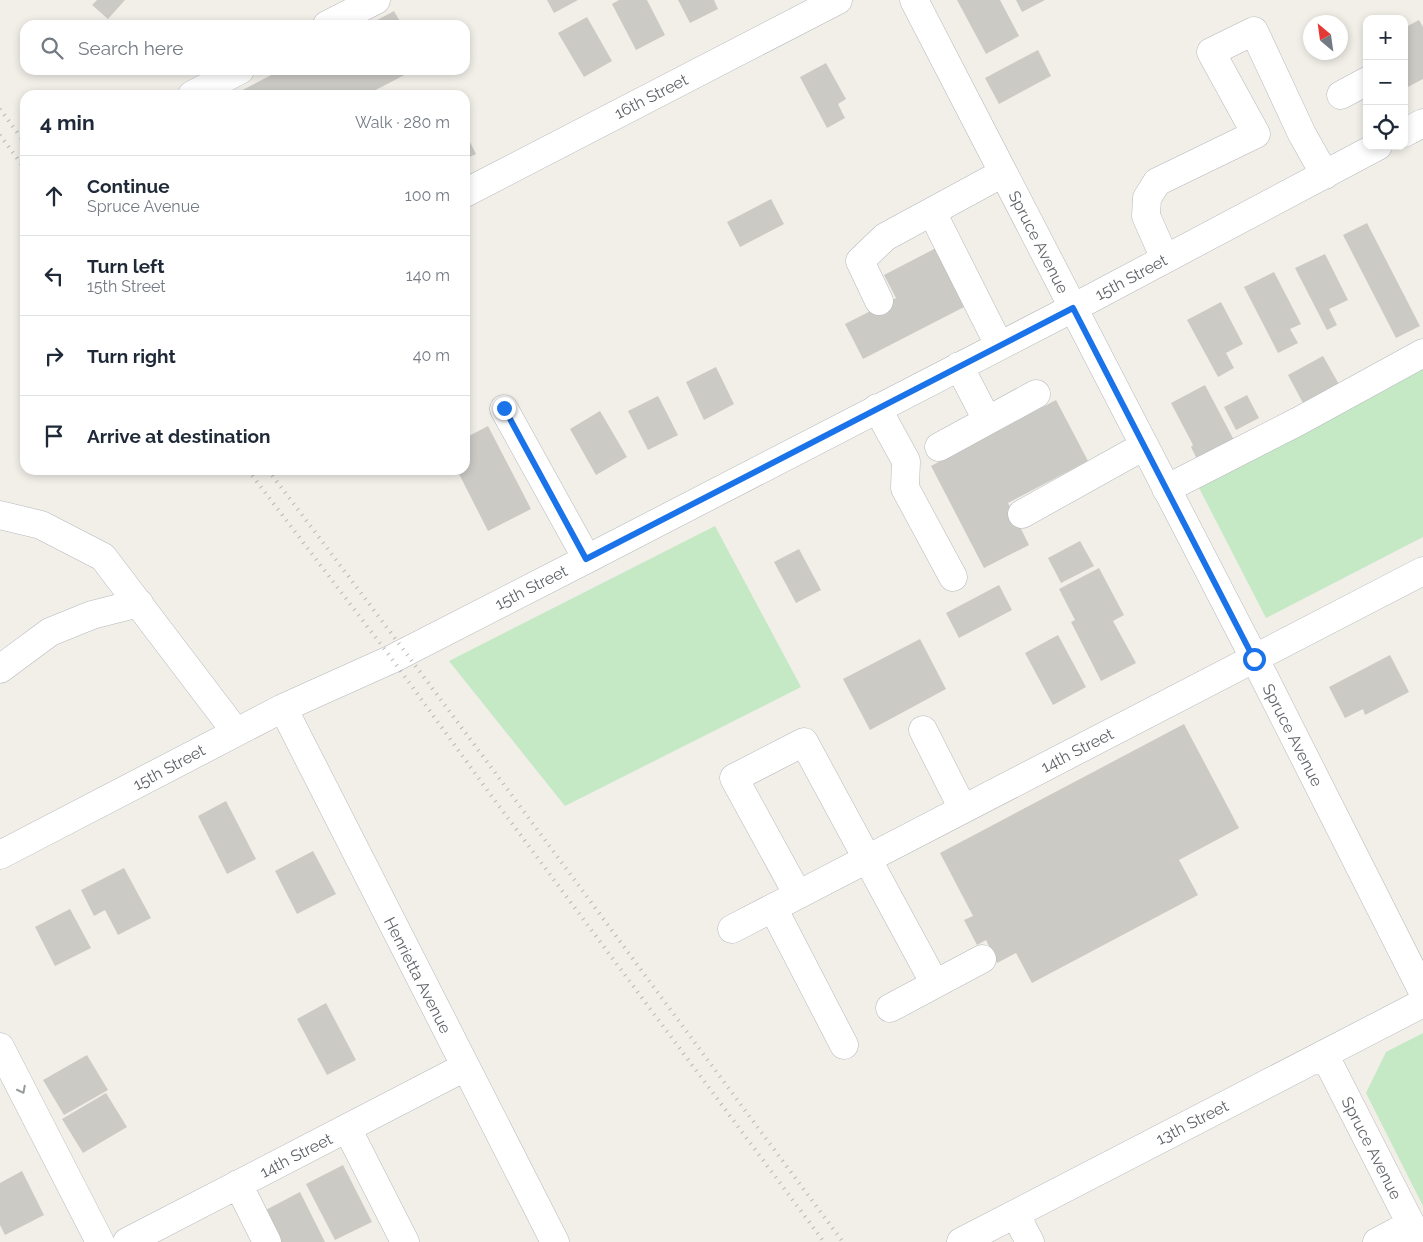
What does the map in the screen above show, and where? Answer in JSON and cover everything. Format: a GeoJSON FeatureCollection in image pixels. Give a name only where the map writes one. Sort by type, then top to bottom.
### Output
{"type":"FeatureCollection","features":[{"type":"Feature","properties":{"kind":"street"},"geometry":{"type":"LineString","coordinates":[[338,20],[376,0]]}},
{"type":"Feature","properties":{"kind":"street","name":"16th Street"},"geometry":{"type":"LineString","coordinates":[[470,190],[838,0]]}},
{"type":"Feature","properties":{"kind":"street","name":"Spruce Avenue"},"geometry":{"type":"LineString","coordinates":[[914,0],[1254,659],[1423,992]]}},
{"type":"Feature","properties":{"kind":"street"},"geometry":{"type":"LineString","coordinates":[[1165,259],[1146,216],[1147,198],[1157,182],[1256,134],[1211,52],[1254,30],[1302,134],[1325,175]]}},
{"type":"Feature","properties":{"kind":"street"},"geometry":{"type":"LineString","coordinates":[[202,90],[230,75]]}},
{"type":"Feature","properties":{"kind":"street"},"geometry":{"type":"LineString","coordinates":[[1408,131],[1423,123]]}},
{"type":"Feature","properties":{"kind":"street","name":"15th Street"},"geometry":{"type":"LineString","coordinates":[[0,856],[283,708],[392,658],[586,559],[1073,308],[1371,150]]}},
{"type":"Feature","properties":{"kind":"street"},"geometry":{"type":"LineString","coordinates":[[879,302],[860,261],[885,237],[1003,174]]}},
{"type":"Feature","properties":{"kind":"street"},"geometry":{"type":"LineString","coordinates":[[932,212],[999,345]]}},
{"type":"Feature","properties":{"kind":"street"},"geometry":{"type":"LineString","coordinates":[[1166,489],[1299,421],[1423,353]]}},
{"type":"Feature","properties":{"kind":"street"},"geometry":{"type":"LineString","coordinates":[[959,366],[987,420]]}},
{"type":"Feature","properties":{"kind":"street"},"geometry":{"type":"LineString","coordinates":[[939,447],[1036,394]]}},
{"type":"Feature","properties":{"kind":"street"},"geometry":{"type":"LineString","coordinates":[[504,408],[586,559]]}},
{"type":"Feature","properties":{"kind":"street"},"geometry":{"type":"LineString","coordinates":[[877,408],[906,461],[906,488],[953,577]]}},
{"type":"Feature","properties":{"kind":"street"},"geometry":{"type":"LineString","coordinates":[[1022,514],[1144,446]]}},
{"type":"Feature","properties":{"kind":"street"},"geometry":{"type":"LineString","coordinates":[[0,515],[41,526],[103,557],[236,732]]}},
{"type":"Feature","properties":{"kind":"street","name":"14th Street"},"geometry":{"type":"LineString","coordinates":[[732,929],[1423,572]]}},
{"type":"Feature","properties":{"kind":"street"},"geometry":{"type":"LineString","coordinates":[[0,669],[50,632],[92,615],[139,602]]}},
{"type":"Feature","properties":{"kind":"street","name":"Henrietta Avenue"},"geometry":{"type":"LineString","coordinates":[[283,708],[555,1242]]}},
{"type":"Feature","properties":{"kind":"street"},"geometry":{"type":"LineString","coordinates":[[922,730],[963,809]]}},
{"type":"Feature","properties":{"kind":"street"},"geometry":{"type":"LineString","coordinates":[[798,895],[734,778],[804,742],[869,858],[935,984]]}},
{"type":"Feature","properties":{"kind":"street"},"geometry":{"type":"LineString","coordinates":[[773,908],[844,1045]]}},
{"type":"Feature","properties":{"kind":"street"},"geometry":{"type":"LineString","coordinates":[[890,1008],[982,960]]}},
{"type":"Feature","properties":{"kind":"street","name":"13th Street"},"geometry":{"type":"LineString","coordinates":[[961,1242],[1423,1003]]}},
{"type":"Feature","properties":{"kind":"street"},"geometry":{"type":"LineString","coordinates":[[0,1047],[100,1242]]}},
{"type":"Feature","properties":{"kind":"street","name":"Spruce Avenue"},"geometry":{"type":"LineString","coordinates":[[1324,1054],[1416,1233]]}},
{"type":"Feature","properties":{"kind":"street","name":"14th Street"},"geometry":{"type":"LineString","coordinates":[[127,1242],[465,1067]]}},
{"type":"Feature","properties":{"kind":"street"},"geometry":{"type":"LineString","coordinates":[[347,1128],[405,1242]]}},
{"type":"Feature","properties":{"kind":"street"},"geometry":{"type":"LineString","coordinates":[[238,1184],[267,1242]]}},
{"type":"Feature","properties":{"kind":"street"},"geometry":{"type":"LineString","coordinates":[[1015,1214],[1030,1242]]}},
{"type":"Feature","properties":{"kind":"street"},"geometry":{"type":"LineString","coordinates":[[1377,1242],[1416,1233]]}},
{"type":"Feature","properties":{"kind":"green space"},"geometry":{"type":"Polygon","coordinates":[[[1423,365],[1423,537],[1266,618],[1196,482],[1423,365]]]}},
{"type":"Feature","properties":{"kind":"green space"},"geometry":{"type":"Polygon","coordinates":[[[715,526],[801,687],[565,806],[449,661],[715,526]]]}},
{"type":"Feature","properties":{"kind":"green space"},"geometry":{"type":"Polygon","coordinates":[[[1423,1033],[1423,1206],[1366,1093],[1386,1052],[1423,1033]]]}},
{"type":"Feature","properties":{"kind":"building"},"geometry":{"type":"Polygon","coordinates":[[[97,0],[125,0],[108,19],[92,5],[97,0]]]}},
{"type":"Feature","properties":{"kind":"building"},"geometry":{"type":"Polygon","coordinates":[[[547,0],[578,0],[554,13],[547,0]]]}},
{"type":"Feature","properties":{"kind":"building"},"geometry":{"type":"Polygon","coordinates":[[[619,0],[647,0],[665,35],[636,50],[612,4],[619,0]]]}},
{"type":"Feature","properties":{"kind":"building"},"geometry":{"type":"Polygon","coordinates":[[[678,0],[714,0],[718,9],[690,23],[678,0]]]}},
{"type":"Feature","properties":{"kind":"building"},"geometry":{"type":"Polygon","coordinates":[[[957,0],[1000,0],[1019,36],[986,54],[957,0]]]}},
{"type":"Feature","properties":{"kind":"building"},"geometry":{"type":"Polygon","coordinates":[[[1016,0],[1045,0],[1022,12],[1016,0]]]}},
{"type":"Feature","properties":{"kind":"building"},"geometry":{"type":"Polygon","coordinates":[[[394,11],[399,20],[377,20],[394,11]]]}},
{"type":"Feature","properties":{"kind":"building"},"geometry":{"type":"Polygon","coordinates":[[[587,17],[612,61],[584,77],[558,33],[587,17]]]}},
{"type":"Feature","properties":{"kind":"building"},"geometry":{"type":"Polygon","coordinates":[[[1419,20],[1423,27],[1423,79],[1408,87],[1408,60],[1408,26],[1419,20]]]}},
{"type":"Feature","properties":{"kind":"building"},"geometry":{"type":"Polygon","coordinates":[[[1038,50],[1051,76],[999,104],[985,78],[1038,50]]]}},
{"type":"Feature","properties":{"kind":"building"},"geometry":{"type":"Polygon","coordinates":[[[826,63],[846,99],[838,104],[845,118],[827,128],[800,77],[826,63]]]}},
{"type":"Feature","properties":{"kind":"building"},"geometry":{"type":"Polygon","coordinates":[[[271,75],[404,75],[376,90],[243,90],[271,75]]]}},
{"type":"Feature","properties":{"kind":"building"},"geometry":{"type":"Polygon","coordinates":[[[470,142],[476,154],[470,157],[470,142]]]}},
{"type":"Feature","properties":{"kind":"building"},"geometry":{"type":"Polygon","coordinates":[[[771,199],[784,224],[740,247],[727,222],[771,199]]]}},
{"type":"Feature","properties":{"kind":"building"},"geometry":{"type":"Polygon","coordinates":[[[1367,223],[1420,326],[1396,338],[1343,235],[1367,223]]]}},
{"type":"Feature","properties":{"kind":"building"},"geometry":{"type":"Polygon","coordinates":[[[938,247],[968,305],[863,359],[845,324],[896,298],[884,275],[938,247]]]}},
{"type":"Feature","properties":{"kind":"building"},"geometry":{"type":"Polygon","coordinates":[[[1325,254],[1348,300],[1329,309],[1337,325],[1327,330],[1295,268],[1325,254]]]}},
{"type":"Feature","properties":{"kind":"building"},"geometry":{"type":"Polygon","coordinates":[[[1274,272],[1301,324],[1290,329],[1298,343],[1278,353],[1244,287],[1274,272]]]}},
{"type":"Feature","properties":{"kind":"building"},"geometry":{"type":"Polygon","coordinates":[[[1221,302],[1243,344],[1226,353],[1234,368],[1218,377],[1187,320],[1221,302]]]}},
{"type":"Feature","properties":{"kind":"building"},"geometry":{"type":"Polygon","coordinates":[[[1323,356],[1340,386],[1304,405],[1288,375],[1323,356]]]}},
{"type":"Feature","properties":{"kind":"building"},"geometry":{"type":"Polygon","coordinates":[[[716,367],[734,404],[704,420],[686,382],[716,367]]]}},
{"type":"Feature","properties":{"kind":"building"},"geometry":{"type":"Polygon","coordinates":[[[1205,385],[1236,444],[1199,463],[1191,447],[1193,445],[1171,403],[1205,385]]]}},
{"type":"Feature","properties":{"kind":"building"},"geometry":{"type":"Polygon","coordinates":[[[1247,395],[1259,418],[1236,430],[1224,407],[1247,395]]]}},
{"type":"Feature","properties":{"kind":"building"},"geometry":{"type":"Polygon","coordinates":[[[658,396],[678,435],[648,450],[628,411],[658,396]]]}},
{"type":"Feature","properties":{"kind":"building"},"geometry":{"type":"Polygon","coordinates":[[[1056,400],[1088,461],[1008,503],[1029,545],[984,568],[931,466],[1056,400]]]}},
{"type":"Feature","properties":{"kind":"building"},"geometry":{"type":"Polygon","coordinates":[[[600,411],[627,457],[596,475],[570,429],[600,411]]]}},
{"type":"Feature","properties":{"kind":"building"},"geometry":{"type":"Polygon","coordinates":[[[488,426],[531,509],[488,531],[460,475],[470,475],[470,435],[488,426]]]}},
{"type":"Feature","properties":{"kind":"building"},"geometry":{"type":"Polygon","coordinates":[[[1080,541],[1094,566],[1061,583],[1048,558],[1080,541]]]}},
{"type":"Feature","properties":{"kind":"building"},"geometry":{"type":"Polygon","coordinates":[[[799,549],[821,590],[796,603],[774,562],[799,549]]]}},
{"type":"Feature","properties":{"kind":"building"},"geometry":{"type":"Polygon","coordinates":[[[1099,568],[1124,615],[1113,621],[1136,663],[1101,681],[1071,622],[1075,620],[1059,589],[1099,568]]]}},
{"type":"Feature","properties":{"kind":"building"},"geometry":{"type":"Polygon","coordinates":[[[999,585],[1012,610],[959,638],[946,613],[999,585]]]}},
{"type":"Feature","properties":{"kind":"building"},"geometry":{"type":"Polygon","coordinates":[[[1058,635],[1086,687],[1053,705],[1025,653],[1058,635]]]}},
{"type":"Feature","properties":{"kind":"building"},"geometry":{"type":"Polygon","coordinates":[[[920,639],[946,689],[870,730],[843,679],[920,639]]]}},
{"type":"Feature","properties":{"kind":"building"},"geometry":{"type":"Polygon","coordinates":[[[1390,655],[1409,692],[1365,715],[1363,709],[1345,718],[1329,687],[1390,655]]]}},
{"type":"Feature","properties":{"kind":"building"},"geometry":{"type":"Polygon","coordinates":[[[1184,724],[1239,828],[1179,860],[1198,895],[1032,983],[1016,953],[997,963],[986,940],[977,945],[964,920],[973,916],[940,853],[1184,724]]]}},
{"type":"Feature","properties":{"kind":"building"},"geometry":{"type":"Polygon","coordinates":[[[226,801],[256,859],[227,874],[198,816],[226,801]]]}},
{"type":"Feature","properties":{"kind":"building"},"geometry":{"type":"Polygon","coordinates":[[[313,851],[336,894],[297,914],[275,871],[313,851]]]}},
{"type":"Feature","properties":{"kind":"building"},"geometry":{"type":"Polygon","coordinates":[[[124,868],[151,918],[118,935],[105,910],[94,916],[81,890],[124,868]]]}},
{"type":"Feature","properties":{"kind":"building"},"geometry":{"type":"Polygon","coordinates":[[[70,909],[91,948],[55,966],[35,927],[70,909]]]}},
{"type":"Feature","properties":{"kind":"building"},"geometry":{"type":"Polygon","coordinates":[[[326,1003],[356,1060],[327,1075],[297,1019],[326,1003]]]}},
{"type":"Feature","properties":{"kind":"building"},"geometry":{"type":"Polygon","coordinates":[[[87,1055],[108,1090],[64,1115],[43,1080],[87,1055]]]}},
{"type":"Feature","properties":{"kind":"building"},"geometry":{"type":"Polygon","coordinates":[[[106,1093],[127,1127],[83,1153],[62,1119],[106,1093]]]}},
{"type":"Feature","properties":{"kind":"building"},"geometry":{"type":"Polygon","coordinates":[[[343,1165],[372,1222],[335,1240],[306,1184],[343,1165]]]}},
{"type":"Feature","properties":{"kind":"building"},"geometry":{"type":"Polygon","coordinates":[[[22,1171],[44,1215],[5,1235],[0,1225],[0,1183],[22,1171]]]}},
{"type":"Feature","properties":{"kind":"building"},"geometry":{"type":"Polygon","coordinates":[[[300,1192],[325,1242],[275,1242],[260,1213],[300,1192]]]}},
{"type":"Feature","properties":{"kind":"railway"},"geometry":{"type":"LineString","coordinates":[[0,109],[20,136]]}},
{"type":"Feature","properties":{"kind":"railway"},"geometry":{"type":"LineString","coordinates":[[0,135],[20,162]]}},
{"type":"Feature","properties":{"kind":"railway"},"geometry":{"type":"LineString","coordinates":[[252,475],[392,659],[493,798],[824,1242]]}},
{"type":"Feature","properties":{"kind":"railway"},"geometry":{"type":"LineString","coordinates":[[272,475],[413,662],[843,1242]]}},
{"type":"Feature","properties":{"kind":"route"},"geometry":{"type":"LineString","coordinates":[[504,408],[586,559],[1073,308],[1254,659]]}}]}
